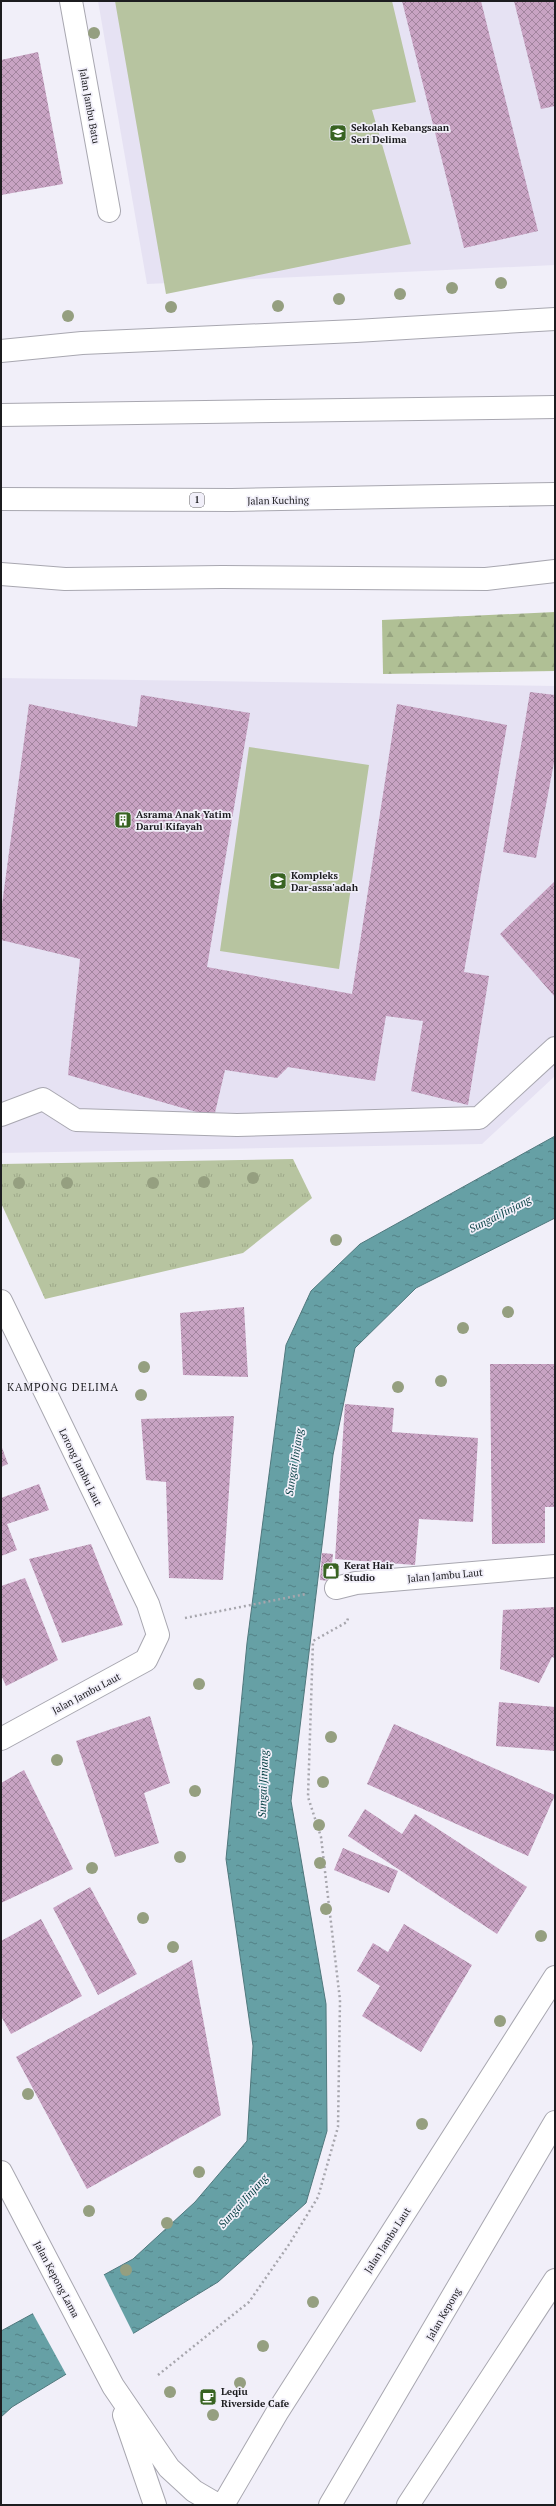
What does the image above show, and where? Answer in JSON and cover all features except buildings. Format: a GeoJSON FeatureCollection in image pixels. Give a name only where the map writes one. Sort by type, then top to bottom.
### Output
{"type":"FeatureCollection","features":[{"type":"Feature","properties":{"kind":"main road","name":"Jalan Jambu Batu"},"geometry":{"type":"LineString","coordinates":[[71,1],[109,211]]}},
{"type":"Feature","properties":{"kind":"main road"},"geometry":{"type":"LineString","coordinates":[[1,351],[82,342],[348,331],[555,319]]}},
{"type":"Feature","properties":{"kind":"main road"},"geometry":{"type":"LineString","coordinates":[[1,415],[555,407]]}},
{"type":"Feature","properties":{"kind":"main road","name":"Jalan Kuching"},"geometry":{"type":"LineString","coordinates":[[1,499],[232,500],[555,494]]}},
{"type":"Feature","properties":{"kind":"main road"},"geometry":{"type":"LineString","coordinates":[[1,574],[65,580],[222,577],[486,579],[555,571]]}},
{"type":"Feature","properties":{"kind":"main road"},"geometry":{"type":"LineString","coordinates":[[1,1115],[44,1098],[76,1120],[237,1126],[479,1118],[555,1048]]}},
{"type":"Feature","properties":{"kind":"main road","name":"Lorong Jambu Laut"},"geometry":{"type":"LineString","coordinates":[[1,1301],[148,1604],[158,1635]]}},
{"type":"Feature","properties":{"kind":"main road","name":"Jalan Jambu Laut"},"geometry":{"type":"LineString","coordinates":[[336,1588],[356,1583],[555,1566]]}},
{"type":"Feature","properties":{"kind":"main road","name":"Jalan Jambu Laut"},"geometry":{"type":"LineString","coordinates":[[1,1739],[146,1660],[158,1635]]}},
{"type":"Feature","properties":{"kind":"main road","name":"Jalan Jambu Laut"},"geometry":{"type":"LineString","coordinates":[[223,2505],[278,2411],[555,1977]]}},
{"type":"Feature","properties":{"kind":"main road","name":"Jalan Kepong"},"geometry":{"type":"LineString","coordinates":[[329,2503],[555,2122]]}},
{"type":"Feature","properties":{"kind":"main road","name":"Jalan Kepong Lama"},"geometry":{"type":"LineString","coordinates":[[3,2179],[113,2386],[169,2468],[194,2491],[218,2505]]}},
{"type":"Feature","properties":{"kind":"main road"},"geometry":{"type":"LineString","coordinates":[[408,2505],[555,2280]]}},
{"type":"Feature","properties":{"kind":"main road","name":"Jalan Kepong Lama"},"geometry":{"type":"LineString","coordinates":[[113,2386],[155,2505]]}},
{"type":"Feature","properties":{"kind":"path"},"geometry":{"type":"LineString","coordinates":[[195,1616],[313,1593]]}},
{"type":"Feature","properties":{"kind":"path"},"geometry":{"type":"LineString","coordinates":[[158,2374],[249,2302],[290,2243],[318,2197],[338,2127],[340,2000],[321,1837],[308,1797],[314,1641]]}},
{"type":"Feature","properties":{"kind":"shaded area","name":"Sekolah Kebangsaan Seri Delima"},"geometry":{"type":"Polygon","coordinates":[[[98,1],[555,1],[555,265],[147,284],[98,1]]]}},
{"type":"Feature","properties":{"kind":"shaded area","name":"Kompleks Dar-assa'adah"},"geometry":{"type":"Polygon","coordinates":[[[1,678],[555,686],[555,1076],[482,1144],[1,1153],[1,678]]]}},
{"type":"Feature","properties":{"kind":"green space"},"geometry":{"type":"Polygon","coordinates":[[[115,1],[392,1],[416,102],[372,110],[411,244],[166,294],[115,1]]]}},
{"type":"Feature","properties":{"kind":"green space"},"geometry":{"type":"Polygon","coordinates":[[[555,612],[555,671],[383,674],[382,620],[555,612]]]}},
{"type":"Feature","properties":{"kind":"green space"},"geometry":{"type":"Polygon","coordinates":[[[249,747],[369,765],[339,969],[220,951],[249,747]]]}},
{"type":"Feature","properties":{"kind":"green space"},"geometry":{"type":"Polygon","coordinates":[[[293,1159],[312,1198],[243,1253],[45,1299],[1,1203],[1,1164],[293,1159]]]}},
{"type":"Feature","properties":{"kind":"water","name":"Sungai Jinjang"},"geometry":{"type":"Polygon","coordinates":[[[555,1136],[555,1218],[416,1288],[355,1348],[333,1455],[291,1801],[326,2004],[327,2131],[306,2203],[218,2282],[12,2407],[1,2417],[1,2331],[133,2259],[195,2202],[247,2141],[253,2046],[226,1859],[247,1643],[286,1345],[311,1291],[360,1244],[555,1136]]]}},
{"type":"Feature","properties":{"kind":"pier"},"geometry":{"type":"Polygon","coordinates":[[[103,2273],[134,2335],[67,2376],[32,2312],[103,2273]]]}},
{"type":"Feature","properties":{"kind":"place","name":"Sekolah Kebangsaan Seri Delima"},"geometry":{"type":"Point","coordinates":[338,133]}},
{"type":"Feature","properties":{"kind":"place","name":"Asrama Anak Yatim Darul Kifayah"},"geometry":{"type":"Point","coordinates":[123,820]}},
{"type":"Feature","properties":{"kind":"place","name":"Kompleks Dar-assa'adah"},"geometry":{"type":"Point","coordinates":[278,881]}},
{"type":"Feature","properties":{"kind":"place","name":"Kerat Hair Studio"},"geometry":{"type":"Point","coordinates":[331,1571]}},
{"type":"Feature","properties":{"kind":"place","name":"Leqiu Riverside Cafe"},"geometry":{"type":"Point","coordinates":[208,2397]}},
{"type":"Feature","properties":{"kind":"district","name":"KAMPONG DELIMA"},"geometry":{"type":"Point","coordinates":[63,1387]}}]}
